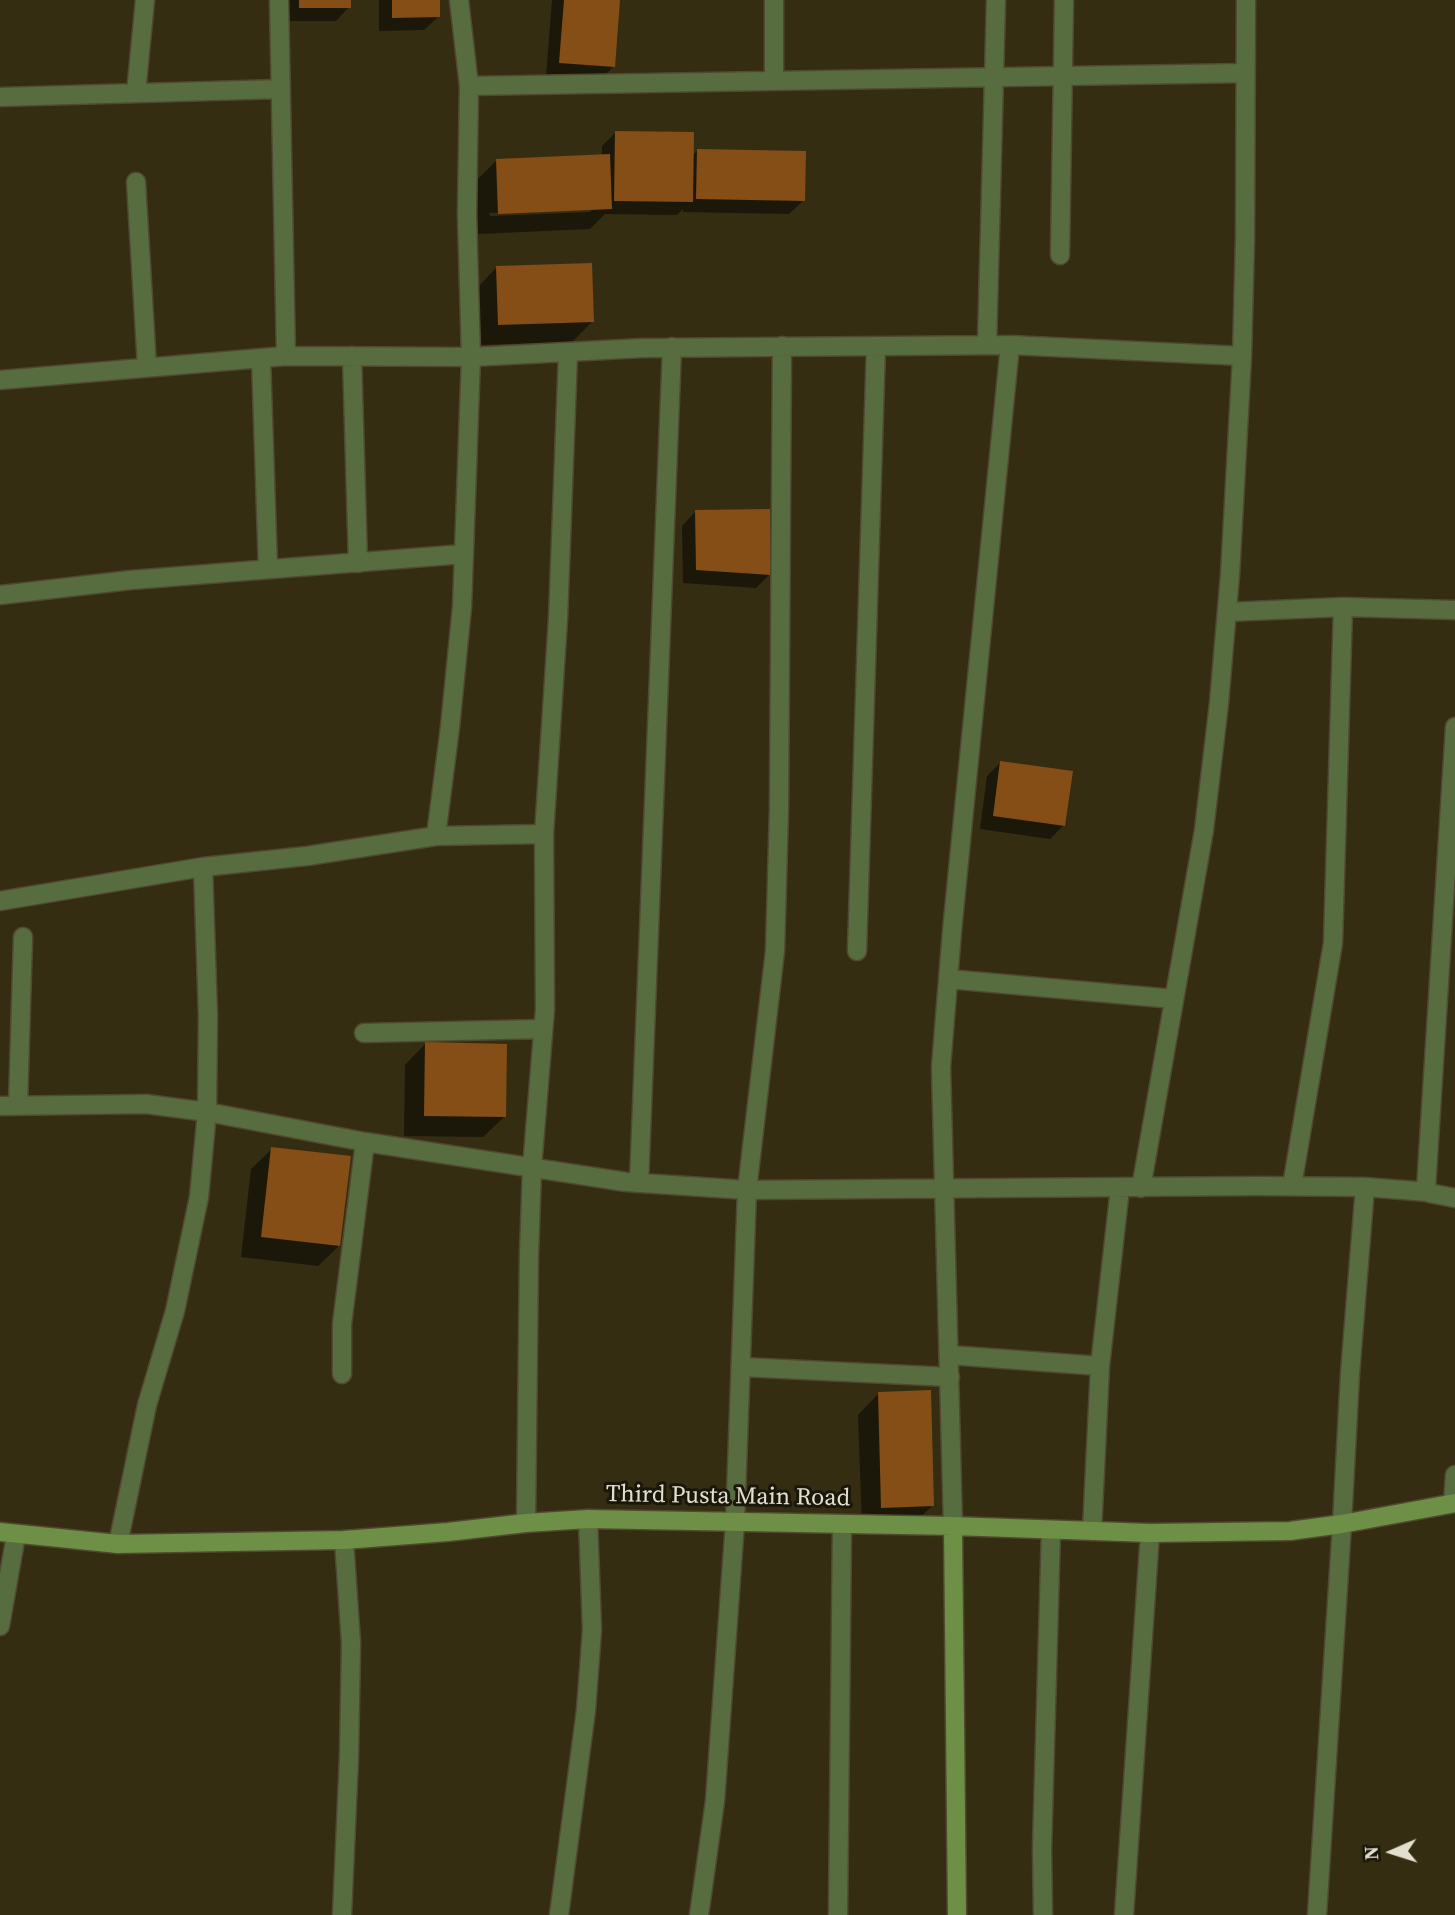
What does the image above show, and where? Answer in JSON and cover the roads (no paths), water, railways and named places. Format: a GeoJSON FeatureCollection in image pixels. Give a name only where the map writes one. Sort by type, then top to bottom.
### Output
{"type":"FeatureCollection","features":[{"type":"Feature","properties":{"kind":"street"},"geometry":{"type":"LineString","coordinates":[[136,93],[145,0]]}},
{"type":"Feature","properties":{"kind":"street"},"geometry":{"type":"LineString","coordinates":[[279,0],[286,356]]}},
{"type":"Feature","properties":{"kind":"street"},"geometry":{"type":"LineString","coordinates":[[436,836],[459,634],[471,357],[467,215],[469,86],[459,0]]}},
{"type":"Feature","properties":{"kind":"street"},"geometry":{"type":"LineString","coordinates":[[774,81],[775,0]]}},
{"type":"Feature","properties":{"kind":"street"},"geometry":{"type":"LineString","coordinates":[[987,345],[996,0]]}},
{"type":"Feature","properties":{"kind":"street"},"geometry":{"type":"LineString","coordinates":[[1060,255],[1064,0]]}},
{"type":"Feature","properties":{"kind":"street"},"geometry":{"type":"LineString","coordinates":[[1141,1188],[1204,830],[1219,704],[1242,356],[1246,0]]}},
{"type":"Feature","properties":{"kind":"street"},"geometry":{"type":"LineString","coordinates":[[469,86],[1244,73]]}},
{"type":"Feature","properties":{"kind":"street"},"geometry":{"type":"LineString","coordinates":[[0,97],[281,89]]}},
{"type":"Feature","properties":{"kind":"street"},"geometry":{"type":"LineString","coordinates":[[136,181],[147,368]]}},
{"type":"Feature","properties":{"kind":"street"},"geometry":{"type":"LineString","coordinates":[[0,380],[286,356],[471,357],[672,347],[1010,345],[1242,356]]}},
{"type":"Feature","properties":{"kind":"street"},"geometry":{"type":"LineString","coordinates":[[957,1915],[953,1526],[941,1067],[1010,345]]}},
{"type":"Feature","properties":{"kind":"street"},"geometry":{"type":"LineString","coordinates":[[699,1915],[715,1801],[735,1522],[747,1190],[775,951],[779,809],[782,346]]}},
{"type":"Feature","properties":{"kind":"street"},"geometry":{"type":"LineString","coordinates":[[857,951],[876,346]]}},
{"type":"Feature","properties":{"kind":"street"},"geometry":{"type":"LineString","coordinates":[[639,1183],[672,347]]}},
{"type":"Feature","properties":{"kind":"street"},"geometry":{"type":"LineString","coordinates":[[526,1522],[532,1168],[545,1009],[544,834],[558,620],[568,353]]}},
{"type":"Feature","properties":{"kind":"street"},"geometry":{"type":"LineString","coordinates":[[352,356],[358,563]]}},
{"type":"Feature","properties":{"kind":"street"},"geometry":{"type":"LineString","coordinates":[[261,358],[268,569]]}},
{"type":"Feature","properties":{"kind":"street"},"geometry":{"type":"LineString","coordinates":[[0,595],[131,580],[464,554]]}},
{"type":"Feature","properties":{"kind":"street"},"geometry":{"type":"LineString","coordinates":[[1227,612],[1343,607],[1455,610]]}},
{"type":"Feature","properties":{"kind":"street"},"geometry":{"type":"LineString","coordinates":[[1292,1186],[1333,943],[1343,607]]}},
{"type":"Feature","properties":{"kind":"street"},"geometry":{"type":"LineString","coordinates":[[1428,1192],[1455,727]]}},
{"type":"Feature","properties":{"kind":"street"},"geometry":{"type":"LineString","coordinates":[[0,901],[203,867],[307,856],[436,836],[544,834]]}},
{"type":"Feature","properties":{"kind":"street"},"geometry":{"type":"LineString","coordinates":[[118,1544],[147,1405],[175,1311],[196,1209],[207,1112],[208,1016],[203,867]]}},
{"type":"Feature","properties":{"kind":"street"},"geometry":{"type":"LineString","coordinates":[[23,937],[5,1109],[146,1104],[532,1168],[639,1183],[747,1190],[1292,1186],[1365,1187],[1428,1192],[1455,1198]]}},
{"type":"Feature","properties":{"kind":"street"},"geometry":{"type":"LineString","coordinates":[[948,979],[1174,999]]}},
{"type":"Feature","properties":{"kind":"street"},"geometry":{"type":"LineString","coordinates":[[364,1033],[543,1030]]}},
{"type":"Feature","properties":{"kind":"street"},"geometry":{"type":"LineString","coordinates":[[342,1374],[342,1324],[365,1142]]}},
{"type":"Feature","properties":{"kind":"street"},"geometry":{"type":"LineString","coordinates":[[1317,1915],[1350,1374],[1365,1187]]}},
{"type":"Feature","properties":{"kind":"street"},"geometry":{"type":"LineString","coordinates":[[1092,1531],[1100,1366],[1120,1188]]}},
{"type":"Feature","properties":{"kind":"street"},"geometry":{"type":"LineString","coordinates":[[949,1355],[1100,1366]]}},
{"type":"Feature","properties":{"kind":"street"},"geometry":{"type":"LineString","coordinates":[[741,1367],[950,1377]]}},
{"type":"Feature","properties":{"kind":"street"},"geometry":{"type":"LineString","coordinates":[[1454,1503],[1455,1475]]}},
{"type":"Feature","properties":{"kind":"street","name":"Third Pusta Main Road"},"geometry":{"type":"LineString","coordinates":[[8,1533],[118,1544],[344,1540],[448,1532],[526,1522],[588,1519],[1150,1533],[1290,1531],[1454,1503]]}},
{"type":"Feature","properties":{"kind":"street"},"geometry":{"type":"LineString","coordinates":[[559,1915],[587,1696],[592,1630],[588,1519]]}},
{"type":"Feature","properties":{"kind":"street"},"geometry":{"type":"LineString","coordinates":[[838,1915],[842,1524]]}},
{"type":"Feature","properties":{"kind":"street"},"geometry":{"type":"LineString","coordinates":[[1043,1915],[1042,1849],[1051,1530]]}},
{"type":"Feature","properties":{"kind":"street"},"geometry":{"type":"LineString","coordinates":[[0,1626],[8,1533]]}},
{"type":"Feature","properties":{"kind":"street"},"geometry":{"type":"LineString","coordinates":[[1124,1915],[1150,1533]]}},
{"type":"Feature","properties":{"kind":"street"},"geometry":{"type":"LineString","coordinates":[[342,1915],[351,1643],[344,1540]]}}]}
